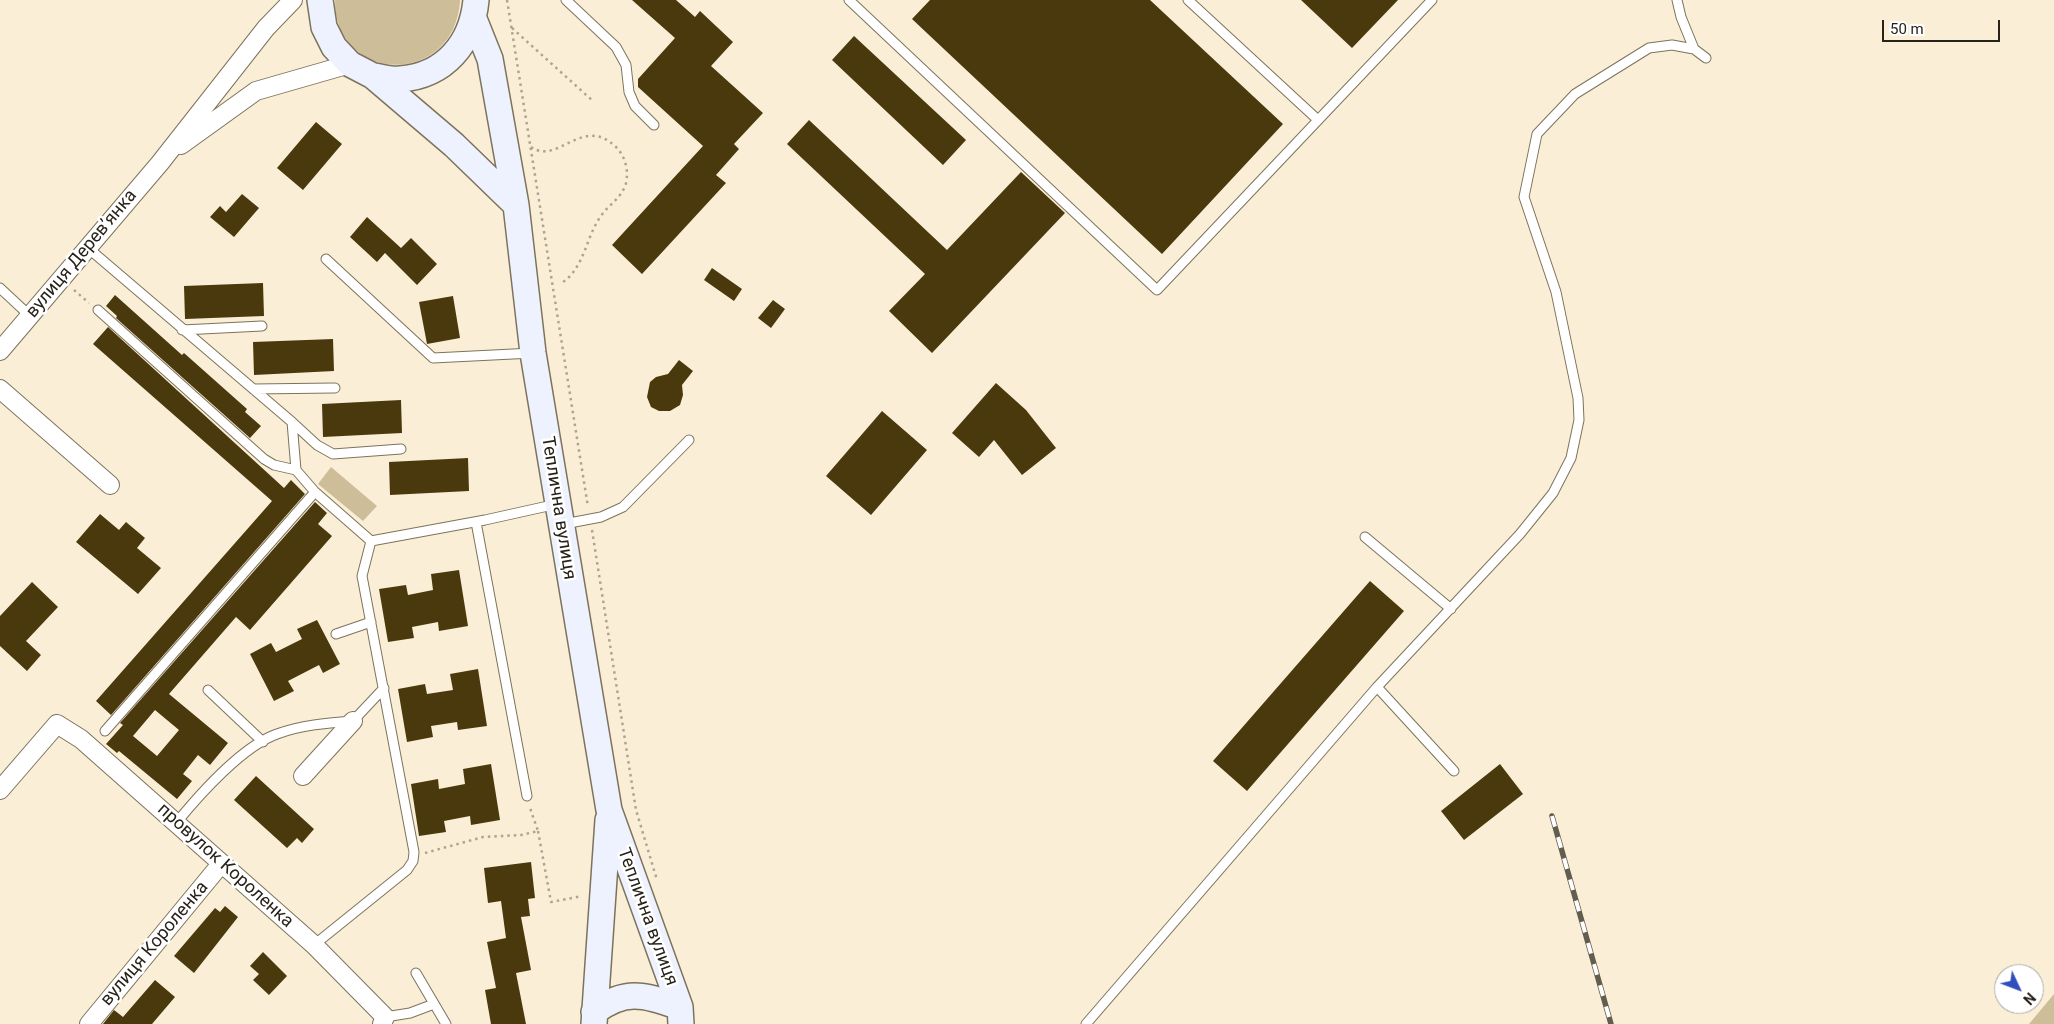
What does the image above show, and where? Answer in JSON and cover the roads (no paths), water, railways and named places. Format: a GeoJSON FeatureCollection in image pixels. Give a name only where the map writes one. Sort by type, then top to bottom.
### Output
{"type":"FeatureCollection","features":[{"type":"Feature","properties":{"kind":"main road"},"geometry":{"type":"LineString","coordinates":[[320,0],[324,27],[334,47],[350,64],[373,76],[454,145],[516,205]]}},
{"type":"Feature","properties":{"kind":"main road"},"geometry":{"type":"LineString","coordinates":[[373,76],[399,80],[424,75],[447,62],[464,43],[476,9]]}},
{"type":"Feature","properties":{"kind":"main road","name":"Теплична вулиця"},"geometry":{"type":"LineString","coordinates":[[476,9],[490,59],[516,205],[533,353],[609,810],[680,1016]]}},
{"type":"Feature","properties":{"kind":"main road","name":"Теплична вулиця"},"geometry":{"type":"LineString","coordinates":[[594,1018],[609,810]]}},
{"type":"Feature","properties":{"kind":"main road"},"geometry":{"type":"LineString","coordinates":[[594,1018],[610,1000],[632,995],[654,998],[680,1016]]}},
{"type":"Feature","properties":{"kind":"street"},"geometry":{"type":"LineString","coordinates":[[164,158],[266,28],[293,0]]}},
{"type":"Feature","properties":{"kind":"street"},"geometry":{"type":"LineString","coordinates":[[164,158],[256,91],[350,64]]}},
{"type":"Feature","properties":{"kind":"street","name":"вулиця Деревʼянка"},"geometry":{"type":"LineString","coordinates":[[0,351],[164,158]]}},
{"type":"Feature","properties":{"kind":"street"},"geometry":{"type":"LineString","coordinates":[[0,389],[110,485]]}},
{"type":"Feature","properties":{"kind":"street"},"geometry":{"type":"LineString","coordinates":[[302,776],[353,721]]}},
{"type":"Feature","properties":{"kind":"street","name":"провулок Короленка"},"geometry":{"type":"LineString","coordinates":[[0,790],[57,724],[81,739],[314,944],[386,1022]]}},
{"type":"Feature","properties":{"kind":"street","name":"вулиця Короленка"},"geometry":{"type":"LineString","coordinates":[[89,1024],[221,864]]}},
{"type":"Feature","properties":{"kind":"lane"},"geometry":{"type":"LineString","coordinates":[[266,28],[284,0]]}},
{"type":"Feature","properties":{"kind":"lane"},"geometry":{"type":"LineString","coordinates":[[566,0],[616,47],[626,65],[629,92],[635,106],[654,125]]}},
{"type":"Feature","properties":{"kind":"lane"},"geometry":{"type":"LineString","coordinates":[[848,0],[1157,290],[1432,0]]}},
{"type":"Feature","properties":{"kind":"lane"},"geometry":{"type":"LineString","coordinates":[[1188,0],[1318,120]]}},
{"type":"Feature","properties":{"kind":"lane"},"geometry":{"type":"LineString","coordinates":[[1677,0],[1681,17],[1694,49]]}},
{"type":"Feature","properties":{"kind":"lane"},"geometry":{"type":"LineString","coordinates":[[1086,1024],[1377,687],[1520,534],[1554,493],[1571,458],[1576,439],[1579,420],[1578,398],[1556,292],[1524,197],[1537,134],[1575,94],[1644,51],[1658,45],[1672,45],[1694,49],[1706,58]]}},
{"type":"Feature","properties":{"kind":"lane"},"geometry":{"type":"LineString","coordinates":[[88,248],[317,445],[333,454],[401,449]]}},
{"type":"Feature","properties":{"kind":"lane"},"geometry":{"type":"LineString","coordinates":[[326,259],[434,358],[533,353]]}},
{"type":"Feature","properties":{"kind":"lane"},"geometry":{"type":"LineString","coordinates":[[0,288],[30,316]]}},
{"type":"Feature","properties":{"kind":"lane"},"geometry":{"type":"LineString","coordinates":[[98,310],[264,459],[274,465],[296,470]]}},
{"type":"Feature","properties":{"kind":"lane"},"geometry":{"type":"LineString","coordinates":[[182,330],[262,326]]}},
{"type":"Feature","properties":{"kind":"lane"},"geometry":{"type":"LineString","coordinates":[[253,389],[336,388]]}},
{"type":"Feature","properties":{"kind":"lane"},"geometry":{"type":"LineString","coordinates":[[292,422],[296,470],[315,492],[371,541]]}},
{"type":"Feature","properties":{"kind":"lane"},"geometry":{"type":"LineString","coordinates":[[371,541],[476,522],[560,514],[590,519],[610,513],[626,505],[689,440]]}},
{"type":"Feature","properties":{"kind":"lane"},"geometry":{"type":"LineString","coordinates":[[105,731],[315,492]]}},
{"type":"Feature","properties":{"kind":"lane"},"geometry":{"type":"LineString","coordinates":[[476,522],[527,796]]}},
{"type":"Feature","properties":{"kind":"lane"},"geometry":{"type":"LineString","coordinates":[[1365,537],[1451,609]]}},
{"type":"Feature","properties":{"kind":"lane"},"geometry":{"type":"LineString","coordinates":[[314,944],[407,870],[414,852],[362,576],[371,541]]}},
{"type":"Feature","properties":{"kind":"lane"},"geometry":{"type":"LineString","coordinates":[[336,634],[371,622]]}},
{"type":"Feature","properties":{"kind":"lane"},"geometry":{"type":"LineString","coordinates":[[1377,687],[1454,771]]}},
{"type":"Feature","properties":{"kind":"lane"},"geometry":{"type":"LineString","coordinates":[[177,822],[242,755],[276,734],[320,723],[353,721],[384,688]]}},
{"type":"Feature","properties":{"kind":"lane"},"geometry":{"type":"LineString","coordinates":[[208,690],[263,742]]}},
{"type":"Feature","properties":{"kind":"lane"},"geometry":{"type":"LineString","coordinates":[[416,973],[446,1024]]}},
{"type":"Feature","properties":{"kind":"lane"},"geometry":{"type":"LineString","coordinates":[[386,1022],[434,1004]]}},
{"type":"Feature","properties":{"kind":"railway"},"geometry":{"type":"LineString","coordinates":[[1552,816],[1611,1024]]}}]}
